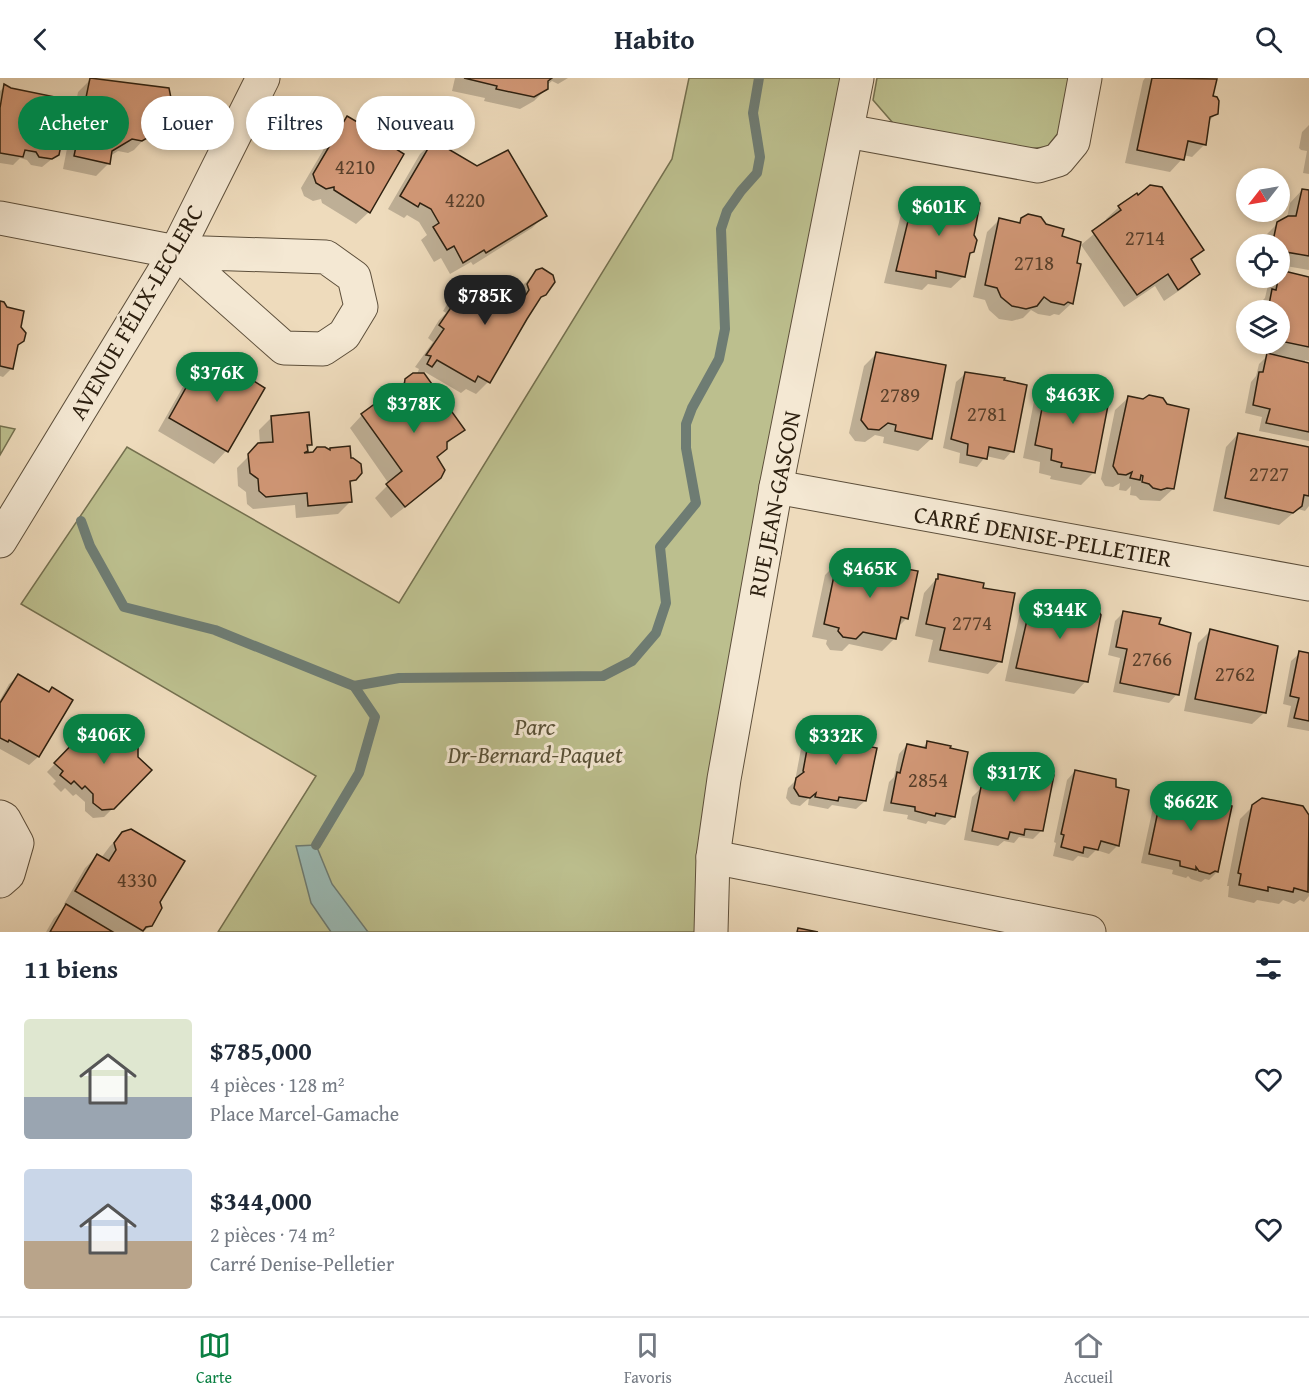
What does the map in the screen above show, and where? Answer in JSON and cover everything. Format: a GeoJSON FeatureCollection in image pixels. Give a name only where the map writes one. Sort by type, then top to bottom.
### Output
{"type":"FeatureCollection","features":[{"type":"Feature","properties":{"kind":"street","name":"AVENUE FÉLIX-LECLERC"},"geometry":{"type":"LineString","coordinates":[[0,541],[176,252],[263,78]]}},
{"type":"Feature","properties":{"kind":"street","name":"RUE JEAN-GASCON"},"geometry":{"type":"LineString","coordinates":[[711,932],[713,857],[724,779],[776,487],[857,78]]}},
{"type":"Feature","properties":{"kind":"street"},"geometry":{"type":"LineString","coordinates":[[847,131],[1038,166],[1058,160],[1073,142],[1086,78]]}},
{"type":"Feature","properties":{"kind":"street"},"geometry":{"type":"LineString","coordinates":[[0,218],[176,252],[326,257],[354,278],[361,307],[344,335],[323,349],[284,348],[176,252]]}},
{"type":"Feature","properties":{"kind":"street","name":"CARRÉ DENISE-PELLETIER"},"geometry":{"type":"LineString","coordinates":[[776,487],[1309,584]]}},
{"type":"Feature","properties":{"kind":"street"},"geometry":{"type":"LineString","coordinates":[[0,817],[4,819],[17,843],[8,874],[0,881]]}},
{"type":"Feature","properties":{"kind":"street"},"geometry":{"type":"LineString","coordinates":[[713,857],[1089,932]]}},
{"type":"Feature","properties":{"kind":"green space","name":"Parc Dr-Bernard-Paquet"},"geometry":{"type":"Polygon","coordinates":[[[689,78],[860,78],[711,932],[218,932],[316,776],[21,604],[127,447],[399,603],[672,159],[689,78]]]}},
{"type":"Feature","properties":{"kind":"green space"},"geometry":{"type":"Polygon","coordinates":[[[877,78],[1074,78],[1063,127],[1047,147],[1012,150],[893,123],[873,100],[877,78]]]}},
{"type":"Feature","properties":{"kind":"green space"},"geometry":{"type":"Polygon","coordinates":[[[0,426],[15,429],[0,455],[0,426]]]}},
{"type":"Feature","properties":{"kind":"water"},"geometry":{"type":"Polygon","coordinates":[[[316,845],[332,884],[368,932],[331,932],[311,903],[296,846],[316,845]]]}},
{"type":"Feature","properties":{"kind":"building"},"geometry":{"type":"Polygon","coordinates":[[[90,78],[169,88],[171,96],[141,96],[141,141],[132,139],[129,141],[129,96],[86,96],[90,78]]]}},
{"type":"Feature","properties":{"kind":"building"},"geometry":{"type":"Polygon","coordinates":[[[464,78],[552,78],[548,81],[548,89],[534,97],[496,89],[497,86],[464,78]]]}},
{"type":"Feature","properties":{"kind":"building"},"geometry":{"type":"Polygon","coordinates":[[[1152,78],[1217,79],[1213,96],[1219,101],[1218,114],[1210,117],[1206,145],[1188,141],[1184,160],[1137,150],[1152,78]]]}},
{"type":"Feature","properties":{"kind":"building"},"geometry":{"type":"Polygon","coordinates":[[[4,84],[11,88],[50,96],[18,96],[18,150],[25,150],[23,157],[0,153],[0,108],[4,84]]]}},
{"type":"Feature","properties":{"kind":"building"},"geometry":{"type":"Polygon","coordinates":[[[347,116],[356,121],[356,150],[398,150],[404,154],[370,213],[334,190],[334,187],[326,189],[316,183],[313,174],[327,150],[344,150],[344,121],[347,116]]]}},
{"type":"Feature","properties":{"kind":"building"},"geometry":{"type":"Polygon","coordinates":[[[25,150],[60,150],[59,155],[52,159],[39,157],[36,152],[25,150]]]}},
{"type":"Feature","properties":{"kind":"building"},"geometry":{"type":"Polygon","coordinates":[[[75,150],[114,150],[110,164],[74,156],[75,150]]]}},
{"type":"Feature","properties":{"kind":"building"},"geometry":{"type":"Polygon","coordinates":[[[427,150],[450,150],[477,166],[508,150],[547,216],[486,253],[484,250],[463,263],[454,246],[447,250],[433,227],[439,223],[431,209],[420,203],[418,207],[400,196],[427,150]]]}},
{"type":"Feature","properties":{"kind":"building"},"geometry":{"type":"Polygon","coordinates":[[[1150,185],[1162,187],[1204,250],[1191,259],[1200,274],[1178,290],[1168,274],[1137,295],[1092,231],[1121,210],[1118,206],[1150,185]]]}},
{"type":"Feature","properties":{"kind":"building"},"geometry":{"type":"Polygon","coordinates":[[[1302,189],[1309,190],[1309,256],[1290,253],[1290,234],[1274,234],[1277,222],[1290,222],[1290,216],[1296,216],[1302,189]]]}},
{"type":"Feature","properties":{"kind":"building"},"geometry":{"type":"Polygon","coordinates":[[[937,195],[980,203],[974,235],[977,240],[974,252],[970,253],[965,277],[936,271],[936,278],[896,271],[914,196],[936,200],[937,195]]]}},
{"type":"Feature","properties":{"kind":"building"},"geometry":{"type":"Polygon","coordinates":[[[1028,214],[1041,217],[1046,224],[1064,229],[1062,236],[1081,242],[1077,263],[1081,264],[1073,304],[1068,302],[1064,305],[1051,302],[1044,297],[1037,306],[1026,309],[1012,306],[1001,297],[997,288],[985,285],[999,218],[1020,223],[1021,218],[1028,214]]]}},
{"type":"Feature","properties":{"kind":"building"},"geometry":{"type":"Polygon","coordinates":[[[542,268],[553,275],[555,282],[546,295],[541,297],[490,383],[478,376],[475,382],[437,360],[432,367],[427,364],[431,356],[426,355],[444,329],[439,325],[452,306],[454,307],[458,300],[454,298],[466,279],[472,282],[475,278],[488,286],[499,284],[509,290],[513,300],[520,304],[529,290],[527,284],[536,270],[542,268]]]}},
{"type":"Feature","properties":{"kind":"building"},"geometry":{"type":"Polygon","coordinates":[[[1290,272],[1309,277],[1309,347],[1290,343],[1290,300],[1270,300],[1272,289],[1276,290],[1276,288],[1290,288],[1290,272]]]}},
{"type":"Feature","properties":{"kind":"building"},"geometry":{"type":"Polygon","coordinates":[[[0,301],[4,302],[7,307],[24,311],[21,327],[26,333],[24,341],[18,345],[13,369],[0,366],[0,301]]]}},
{"type":"Feature","properties":{"kind":"building"},"geometry":{"type":"Polygon","coordinates":[[[876,352],[946,365],[932,439],[895,431],[896,425],[888,423],[879,430],[868,429],[861,420],[876,352]]]}},
{"type":"Feature","properties":{"kind":"building"},"geometry":{"type":"Polygon","coordinates":[[[1267,354],[1309,363],[1309,432],[1266,423],[1270,409],[1253,405],[1259,372],[1263,372],[1267,354]]]}},
{"type":"Feature","properties":{"kind":"building"},"geometry":{"type":"Polygon","coordinates":[[[201,361],[213,361],[220,369],[224,362],[265,388],[228,452],[169,418],[201,361]]]}},
{"type":"Feature","properties":{"kind":"building"},"geometry":{"type":"Polygon","coordinates":[[[965,372],[1005,378],[1004,380],[1027,385],[1014,452],[989,447],[987,459],[967,455],[968,444],[951,439],[965,372]]]}},
{"type":"Feature","properties":{"kind":"building"},"geometry":{"type":"Polygon","coordinates":[[[413,373],[424,373],[465,430],[447,442],[447,449],[437,457],[445,470],[441,478],[405,507],[386,484],[402,471],[361,414],[391,392],[393,395],[404,387],[405,379],[413,373]]]}},
{"type":"Feature","properties":{"kind":"building"},"geometry":{"type":"Polygon","coordinates":[[[1070,380],[1084,383],[1088,390],[1110,395],[1095,473],[1061,467],[1062,463],[1051,460],[1052,449],[1035,445],[1047,382],[1063,385],[1070,380]]]}},
{"type":"Feature","properties":{"kind":"building"},"geometry":{"type":"Polygon","coordinates":[[[1149,395],[1163,398],[1167,404],[1189,409],[1174,489],[1153,488],[1142,482],[1143,476],[1141,475],[1140,480],[1130,478],[1132,472],[1126,475],[1118,474],[1113,466],[1128,396],[1143,399],[1149,395]]]}},
{"type":"Feature","properties":{"kind":"building"},"geometry":{"type":"Polygon","coordinates":[[[309,412],[312,445],[307,445],[308,451],[304,453],[313,452],[317,447],[330,450],[330,448],[350,446],[351,458],[361,464],[362,473],[356,480],[350,481],[352,502],[308,506],[307,493],[266,497],[259,491],[258,479],[250,473],[248,454],[258,443],[273,442],[271,416],[309,412]]]}},
{"type":"Feature","properties":{"kind":"building"},"geometry":{"type":"Polygon","coordinates":[[[1238,433],[1309,447],[1309,496],[1304,495],[1302,506],[1293,513],[1225,498],[1238,433]]]}},
{"type":"Feature","properties":{"kind":"building"},"geometry":{"type":"Polygon","coordinates":[[[852,559],[918,571],[908,619],[901,617],[896,639],[863,632],[856,639],[843,637],[838,631],[839,628],[824,624],[837,561],[851,564],[852,559]]]}},
{"type":"Feature","properties":{"kind":"building"},"geometry":{"type":"Polygon","coordinates":[[[938,574],[984,583],[983,588],[1015,593],[1002,662],[940,650],[945,628],[926,624],[938,574]]]}},
{"type":"Feature","properties":{"kind":"building"},"geometry":{"type":"Polygon","coordinates":[[[1032,598],[1065,606],[1065,609],[1074,610],[1084,603],[1096,607],[1101,615],[1088,682],[1016,668],[1032,598]]]}},
{"type":"Feature","properties":{"kind":"building"},"geometry":{"type":"Polygon","coordinates":[[[1123,611],[1161,618],[1159,624],[1191,633],[1179,695],[1120,683],[1127,649],[1116,647],[1123,611]]]}},
{"type":"Feature","properties":{"kind":"building"},"geometry":{"type":"Polygon","coordinates":[[[1210,629],[1278,646],[1266,713],[1195,699],[1210,629]]]}},
{"type":"Feature","properties":{"kind":"building"},"geometry":{"type":"Polygon","coordinates":[[[1299,651],[1309,653],[1309,721],[1294,718],[1299,698],[1290,696],[1299,651]]]}},
{"type":"Feature","properties":{"kind":"building"},"geometry":{"type":"Polygon","coordinates":[[[18,674],[49,692],[52,687],[73,700],[39,757],[9,740],[8,742],[0,738],[0,703],[18,674]]]}},
{"type":"Feature","properties":{"kind":"building"},"geometry":{"type":"Polygon","coordinates":[[[97,718],[118,738],[130,737],[138,745],[138,757],[152,770],[114,809],[102,810],[93,803],[93,794],[85,786],[82,789],[74,781],[71,784],[60,775],[63,771],[54,763],[83,733],[81,731],[97,718]]]}},
{"type":"Feature","properties":{"kind":"building"},"geometry":{"type":"Polygon","coordinates":[[[838,725],[855,728],[859,736],[857,744],[877,748],[866,801],[839,797],[838,801],[815,797],[816,793],[810,798],[799,796],[794,788],[796,778],[804,772],[811,728],[830,732],[838,725]]]}},
{"type":"Feature","properties":{"kind":"building"},"geometry":{"type":"Polygon","coordinates":[[[927,741],[968,752],[955,817],[936,813],[935,816],[915,811],[915,807],[891,803],[897,772],[900,773],[907,744],[926,748],[927,741]]]}},
{"type":"Feature","properties":{"kind":"building"},"geometry":{"type":"Polygon","coordinates":[[[997,764],[1054,775],[1043,831],[1025,829],[1024,835],[1010,832],[1008,839],[972,831],[981,787],[992,789],[997,764]]]}},
{"type":"Feature","properties":{"kind":"building"},"geometry":{"type":"Polygon","coordinates":[[[1075,770],[1116,779],[1116,787],[1129,790],[1119,846],[1101,841],[1098,850],[1084,847],[1083,853],[1061,847],[1064,835],[1061,834],[1075,770]]]}},
{"type":"Feature","properties":{"kind":"building"},"geometry":{"type":"Polygon","coordinates":[[[1162,792],[1187,797],[1190,795],[1232,806],[1218,872],[1210,874],[1199,871],[1196,867],[1196,870],[1180,866],[1180,861],[1149,854],[1162,792]]]}},
{"type":"Feature","properties":{"kind":"building"},"geometry":{"type":"Polygon","coordinates":[[[1262,798],[1303,806],[1309,815],[1308,892],[1294,888],[1293,892],[1268,887],[1268,891],[1239,885],[1241,874],[1238,873],[1252,805],[1262,798]]]}},
{"type":"Feature","properties":{"kind":"building"},"geometry":{"type":"Polygon","coordinates":[[[131,829],[185,861],[160,902],[162,908],[152,926],[146,927],[143,931],[75,891],[97,854],[109,861],[116,850],[114,843],[122,832],[131,829]]]}},
{"type":"Feature","properties":{"kind":"building"},"geometry":{"type":"Polygon","coordinates":[[[66,904],[113,932],[50,932],[66,904]]]}},
{"type":"Feature","properties":{"kind":"building"},"geometry":{"type":"Polygon","coordinates":[[[798,928],[818,932],[797,932],[798,928]]]}},
{"type":"Feature","properties":{"kind":"waterway"},"geometry":{"type":"LineString","coordinates":[[354,686],[399,678],[603,676],[632,661],[656,633],[666,603],[660,547],[696,503],[686,448],[686,424],[692,408],[719,359],[725,329],[721,229],[727,211],[757,173],[760,157],[753,113],[759,78]]}},
{"type":"Feature","properties":{"kind":"waterway"},"geometry":{"type":"LineString","coordinates":[[81,521],[90,546],[124,607],[215,630],[354,686],[375,717],[359,773],[316,845]]}}]}
